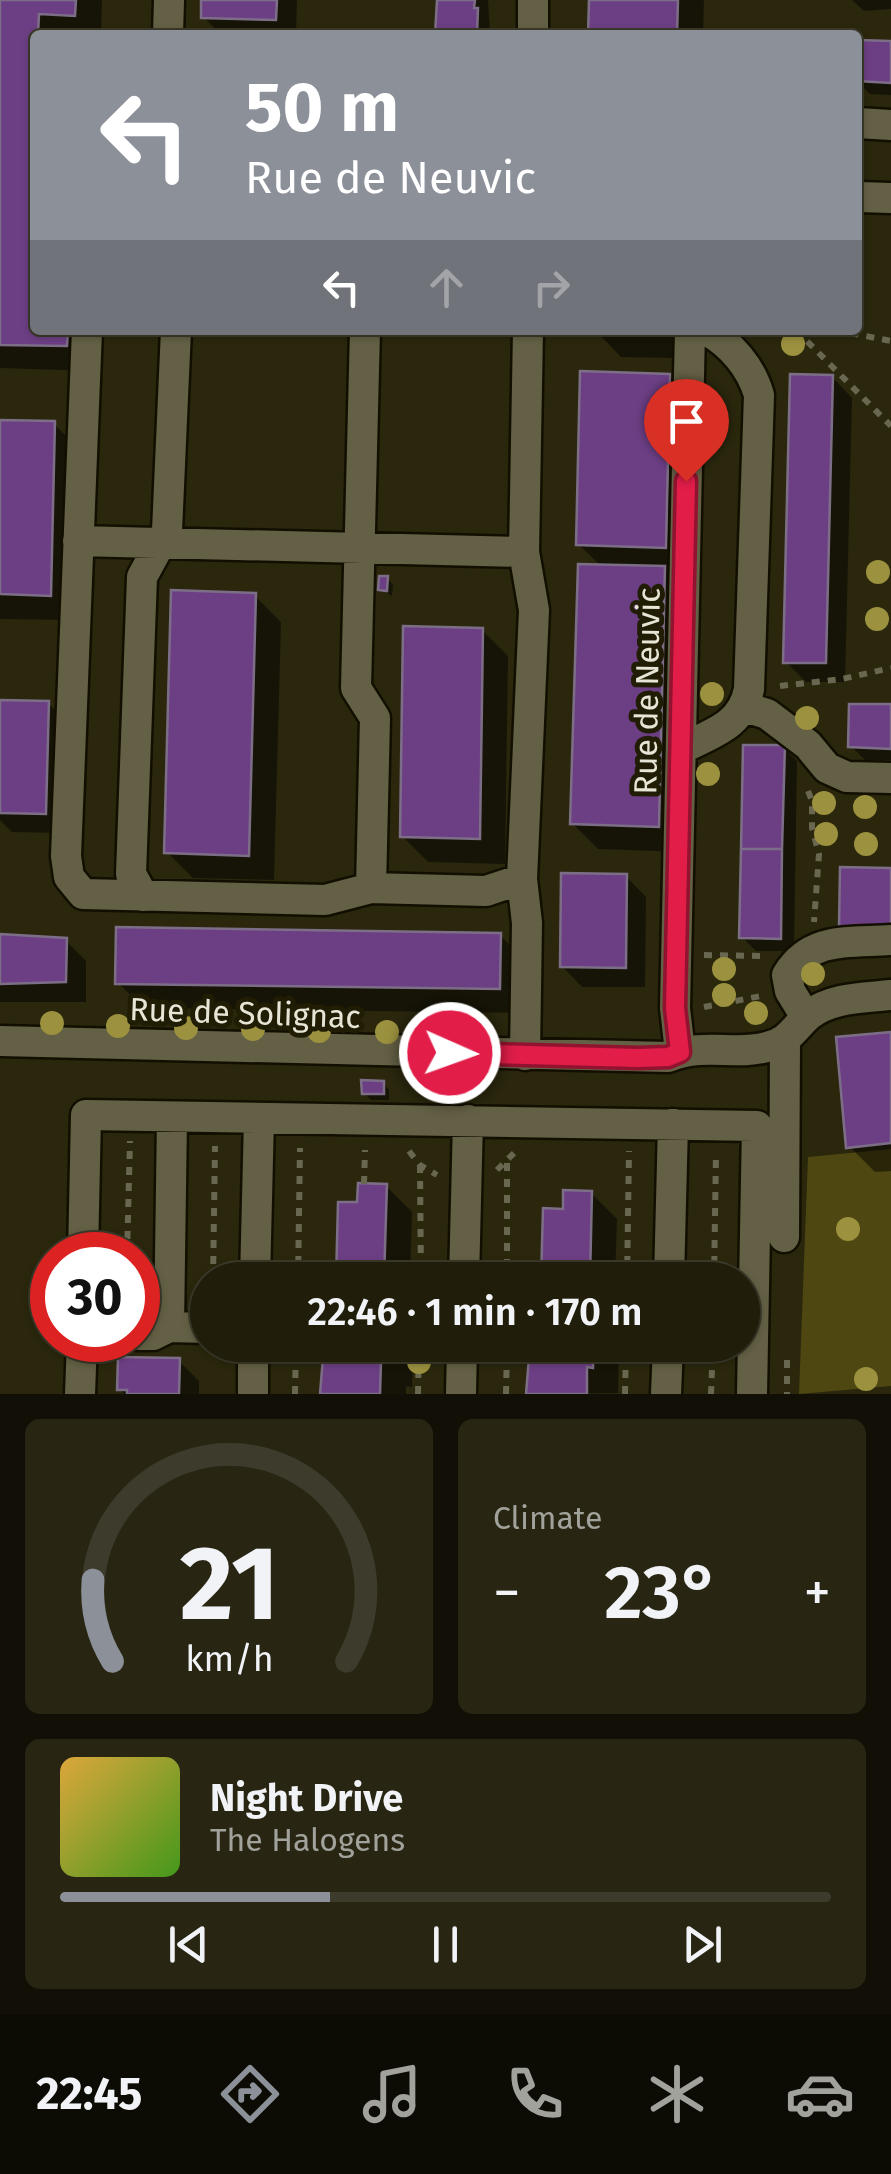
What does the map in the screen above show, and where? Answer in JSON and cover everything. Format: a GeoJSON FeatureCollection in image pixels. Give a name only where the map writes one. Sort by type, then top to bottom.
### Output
{"type":"FeatureCollection","features":[{"type":"Feature","properties":{"kind":"street"},"geometry":{"type":"LineString","coordinates":[[168,30],[169,0]]}},
{"type":"Feature","properties":{"kind":"street"},"geometry":{"type":"LineString","coordinates":[[533,0],[533,30]]}},
{"type":"Feature","properties":{"kind":"street"},"geometry":{"type":"LineString","coordinates":[[862,123],[891,125]]}},
{"type":"Feature","properties":{"kind":"street"},"geometry":{"type":"LineString","coordinates":[[862,197],[891,198]]}},
{"type":"Feature","properties":{"kind":"street"},"geometry":{"type":"LineString","coordinates":[[87,335],[66,856],[69,877],[84,894],[325,900],[371,888],[486,891],[522,879]]}},
{"type":"Feature","properties":{"kind":"street"},"geometry":{"type":"LineString","coordinates":[[143,896],[132,874],[142,578],[168,530],[176,335]]}},
{"type":"Feature","properties":{"kind":"street"},"geometry":{"type":"LineString","coordinates":[[365,335],[356,688],[375,718],[371,888]]}},
{"type":"Feature","properties":{"kind":"street"},"geometry":{"type":"LineString","coordinates":[[525,1055],[528,924],[522,879],[534,610],[524,552],[528,335]]}},
{"type":"Feature","properties":{"kind":"street","name":"Rue de Neuvic"},"geometry":{"type":"LineString","coordinates":[[680,1052],[675,1008],[690,335]]}},
{"type":"Feature","properties":{"kind":"street"},"geometry":{"type":"LineString","coordinates":[[682,749],[732,722],[747,698],[759,395],[753,375],[715,335]]}},
{"type":"Feature","properties":{"kind":"street"},"geometry":{"type":"LineString","coordinates":[[78,541],[524,552]]}},
{"type":"Feature","properties":{"kind":"street"},"geometry":{"type":"LineString","coordinates":[[747,698],[808,746],[828,768],[847,777],[891,778]]}},
{"type":"Feature","properties":{"kind":"street"},"geometry":{"type":"LineString","coordinates":[[806,1018],[790,990],[787,974],[806,952],[891,940]]}},
{"type":"Feature","properties":{"kind":"street"},"geometry":{"type":"LineString","coordinates":[[784,1237],[784,1041],[806,1018],[828,1005],[891,996]]}},
{"type":"Feature","properties":{"kind":"street","name":"Rue de Solignac"},"geometry":{"type":"LineString","coordinates":[[0,1041],[638,1058],[668,1057],[699,1048],[764,1049],[784,1041]]}},
{"type":"Feature","properties":{"kind":"street"},"geometry":{"type":"LineString","coordinates":[[83,1232],[86,1115],[757,1126],[752,1394]]}},
{"type":"Feature","properties":{"kind":"street"},"geometry":{"type":"LineString","coordinates":[[169,1326],[172,1117]]}},
{"type":"Feature","properties":{"kind":"street"},"geometry":{"type":"LineString","coordinates":[[255,1262],[258,1118]]}},
{"type":"Feature","properties":{"kind":"street"},"geometry":{"type":"LineString","coordinates":[[464,1262],[468,1120]]}},
{"type":"Feature","properties":{"kind":"street"},"geometry":{"type":"LineString","coordinates":[[669,1262],[673,1124]]}},
{"type":"Feature","properties":{"kind":"street"},"geometry":{"type":"LineString","coordinates":[[160,1331],[169,1326],[190,1327]]}},
{"type":"Feature","properties":{"kind":"street"},"geometry":{"type":"LineString","coordinates":[[80,1394],[81,1362]]}},
{"type":"Feature","properties":{"kind":"street"},"geometry":{"type":"LineString","coordinates":[[253,1394],[254,1362]]}},
{"type":"Feature","properties":{"kind":"street"},"geometry":{"type":"LineString","coordinates":[[461,1394],[462,1362]]}},
{"type":"Feature","properties":{"kind":"street"},"geometry":{"type":"LineString","coordinates":[[666,1394],[667,1362]]}},
{"type":"Feature","properties":{"kind":"path"},"geometry":{"type":"LineString","coordinates":[[801,335],[891,426]]}},
{"type":"Feature","properties":{"kind":"path"},"geometry":{"type":"LineString","coordinates":[[860,335],[891,341]]}},
{"type":"Feature","properties":{"kind":"path"},"geometry":{"type":"LineString","coordinates":[[747,698],[891,668]]}},
{"type":"Feature","properties":{"kind":"path"},"geometry":{"type":"LineString","coordinates":[[676,955],[806,952],[819,854],[812,828],[812,802],[804,779],[808,746]]}},
{"type":"Feature","properties":{"kind":"path"},"geometry":{"type":"LineString","coordinates":[[675,1008],[702,1008],[790,990]]}},
{"type":"Feature","properties":{"kind":"path"},"geometry":{"type":"LineString","coordinates":[[298,1262],[300,1134]]}},
{"type":"Feature","properties":{"kind":"path"},"geometry":{"type":"LineString","coordinates":[[364,1184],[365,1136]]}},
{"type":"Feature","properties":{"kind":"path"},"geometry":{"type":"LineString","coordinates":[[127,1232],[130,1140]]}},
{"type":"Feature","properties":{"kind":"path"},"geometry":{"type":"LineString","coordinates":[[628,1262],[629,1141]]}},
{"type":"Feature","properties":{"kind":"path"},"geometry":{"type":"LineString","coordinates":[[213,1262],[215,1143]]}},
{"type":"Feature","properties":{"kind":"path"},"geometry":{"type":"LineString","coordinates":[[714,1262],[716,1152]]}},
{"type":"Feature","properties":{"kind":"path"},"geometry":{"type":"LineString","coordinates":[[507,1163],[507,1262]]}},
{"type":"Feature","properties":{"kind":"path"},"geometry":{"type":"LineString","coordinates":[[420,1164],[420,1262]]}},
{"type":"Feature","properties":{"kind":"path"},"geometry":{"type":"LineString","coordinates":[[295,1394],[296,1362]]}},
{"type":"Feature","properties":{"kind":"path"},"geometry":{"type":"LineString","coordinates":[[418,1394],[419,1362]]}},
{"type":"Feature","properties":{"kind":"path"},"geometry":{"type":"LineString","coordinates":[[506,1362],[506,1394]]}},
{"type":"Feature","properties":{"kind":"path"},"geometry":{"type":"LineString","coordinates":[[625,1394],[626,1362]]}},
{"type":"Feature","properties":{"kind":"path"},"geometry":{"type":"LineString","coordinates":[[711,1394],[712,1362]]}},
{"type":"Feature","properties":{"kind":"shaded area"},"geometry":{"type":"Polygon","coordinates":[[[891,1149],[891,1386],[799,1394],[808,1157],[891,1149]]]}},
{"type":"Feature","properties":{"kind":"building"},"geometry":{"type":"Polygon","coordinates":[[[0,0],[76,0],[75,16],[39,14],[38,30],[30,30],[30,335],[68,335],[67,346],[0,345],[0,0]]]}},
{"type":"Feature","properties":{"kind":"building"},"geometry":{"type":"Polygon","coordinates":[[[201,0],[277,0],[276,20],[201,18],[201,0]]]}},
{"type":"Feature","properties":{"kind":"building"},"geometry":{"type":"Polygon","coordinates":[[[437,0],[475,0],[477,30],[435,30],[437,0]]]}},
{"type":"Feature","properties":{"kind":"building"},"geometry":{"type":"Polygon","coordinates":[[[589,0],[678,0],[677,30],[588,30],[589,0]]]}},
{"type":"Feature","properties":{"kind":"building"},"geometry":{"type":"Polygon","coordinates":[[[862,40],[891,41],[891,83],[862,81],[862,40]]]}},
{"type":"Feature","properties":{"kind":"building"},"geometry":{"type":"Polygon","coordinates":[[[580,371],[670,374],[666,548],[576,545],[580,371]]]}},
{"type":"Feature","properties":{"kind":"building"},"geometry":{"type":"Polygon","coordinates":[[[790,374],[833,375],[826,663],[783,663],[790,374]]]}},
{"type":"Feature","properties":{"kind":"building"},"geometry":{"type":"Polygon","coordinates":[[[0,420],[55,421],[51,596],[0,594],[0,420]]]}},
{"type":"Feature","properties":{"kind":"building"},"geometry":{"type":"Polygon","coordinates":[[[578,564],[665,566],[659,827],[570,824],[578,564]]]}},
{"type":"Feature","properties":{"kind":"building"},"geometry":{"type":"Polygon","coordinates":[[[379,576],[388,576],[387,591],[378,590],[379,576]]]}},
{"type":"Feature","properties":{"kind":"building"},"geometry":{"type":"Polygon","coordinates":[[[171,590],[256,593],[249,856],[164,853],[171,590]]]}},
{"type":"Feature","properties":{"kind":"building"},"geometry":{"type":"Polygon","coordinates":[[[403,626],[483,628],[480,839],[400,837],[403,626]]]}},
{"type":"Feature","properties":{"kind":"building"},"geometry":{"type":"Polygon","coordinates":[[[0,700],[49,701],[46,814],[0,813],[0,700]]]}},
{"type":"Feature","properties":{"kind":"building"},"geometry":{"type":"Polygon","coordinates":[[[849,704],[891,704],[891,749],[848,747],[849,704]]]}},
{"type":"Feature","properties":{"kind":"building"},"geometry":{"type":"Polygon","coordinates":[[[743,745],[785,745],[782,849],[741,849],[743,745]]]}},
{"type":"Feature","properties":{"kind":"building"},"geometry":{"type":"Polygon","coordinates":[[[741,849],[782,849],[781,939],[739,938],[741,849]]]}},
{"type":"Feature","properties":{"kind":"building"},"geometry":{"type":"Polygon","coordinates":[[[840,867],[891,868],[891,928],[839,927],[840,867]]]}},
{"type":"Feature","properties":{"kind":"building"},"geometry":{"type":"Polygon","coordinates":[[[561,873],[627,874],[626,968],[560,967],[561,873]]]}},
{"type":"Feature","properties":{"kind":"building"},"geometry":{"type":"Polygon","coordinates":[[[116,927],[501,933],[500,989],[115,984],[116,927]]]}},
{"type":"Feature","properties":{"kind":"building"},"geometry":{"type":"Polygon","coordinates":[[[0,934],[67,938],[66,982],[0,984],[0,934]]]}},
{"type":"Feature","properties":{"kind":"building"},"geometry":{"type":"Polygon","coordinates":[[[891,1032],[891,1143],[846,1148],[836,1037],[891,1032]]]}},
{"type":"Feature","properties":{"kind":"building"},"geometry":{"type":"Polygon","coordinates":[[[361,1080],[384,1081],[384,1094],[362,1094],[361,1080]]]}},
{"type":"Feature","properties":{"kind":"building"},"geometry":{"type":"Polygon","coordinates":[[[358,1183],[387,1184],[385,1262],[336,1262],[338,1202],[357,1202],[358,1183]]]}},
{"type":"Feature","properties":{"kind":"building"},"geometry":{"type":"Polygon","coordinates":[[[563,1190],[592,1191],[590,1262],[542,1262],[543,1208],[563,1209],[563,1190]]]}},
{"type":"Feature","properties":{"kind":"building"},"geometry":{"type":"Polygon","coordinates":[[[180,1358],[179,1394],[127,1394],[127,1390],[117,1390],[118,1362],[180,1358]]]}},
{"type":"Feature","properties":{"kind":"building"},"geometry":{"type":"Polygon","coordinates":[[[323,1362],[381,1362],[380,1394],[320,1394],[323,1362]]]}},
{"type":"Feature","properties":{"kind":"building"},"geometry":{"type":"Polygon","coordinates":[[[529,1362],[593,1362],[593,1368],[587,1367],[587,1394],[526,1394],[529,1362]]]}},
{"type":"Feature","properties":{"kind":"route"},"geometry":{"type":"LineString","coordinates":[[450,1053],[638,1058],[668,1057],[680,1052],[675,1008],[686,481]]}}]}
